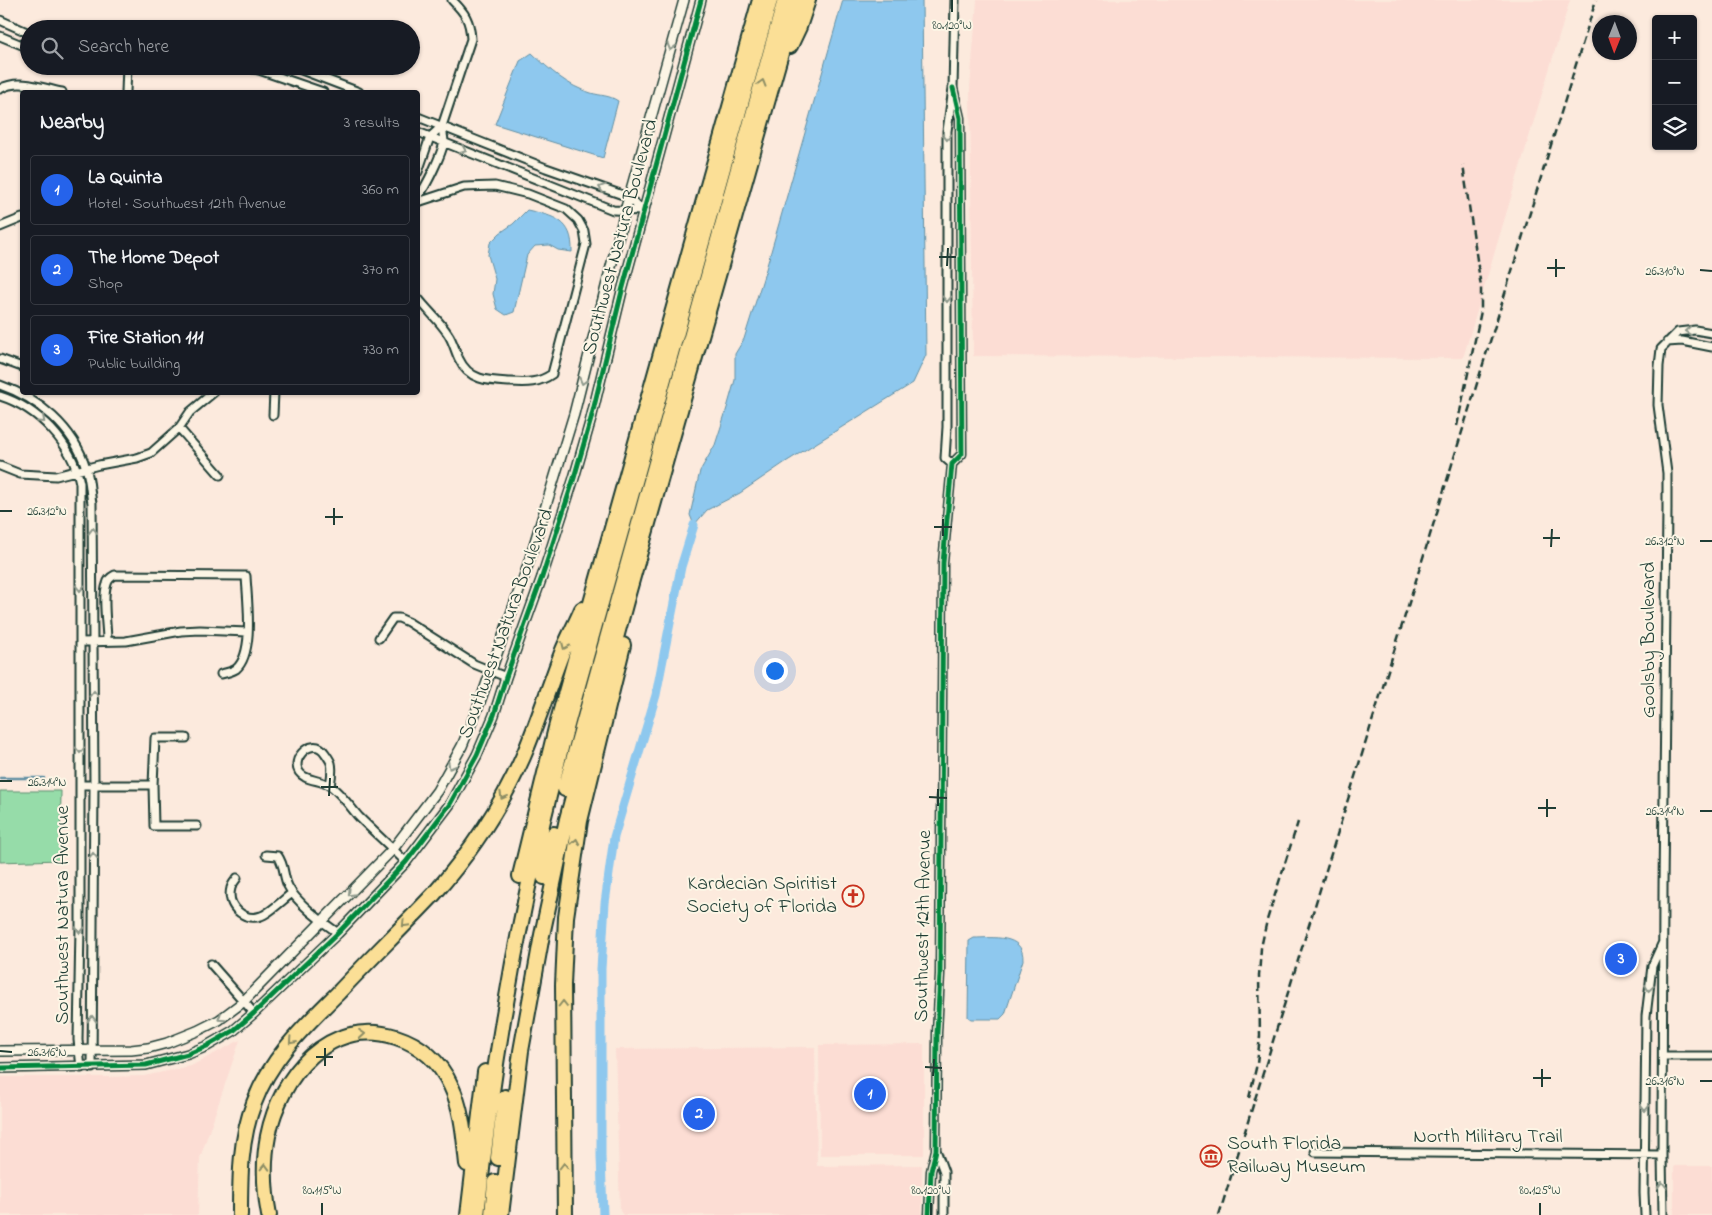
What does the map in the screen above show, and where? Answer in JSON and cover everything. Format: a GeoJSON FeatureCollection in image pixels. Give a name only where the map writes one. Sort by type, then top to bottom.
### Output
{"type":"FeatureCollection","features":[{"type":"Feature","properties":{"kind":"highway"},"geometry":{"type":"LineString","coordinates":[[468,1215],[489,1040],[515,901],[543,777],[760,0]]}},
{"type":"Feature","properties":{"kind":"highway"},"geometry":{"type":"LineString","coordinates":[[477,1215],[502,1018],[545,809],[770,0]]}},
{"type":"Feature","properties":{"kind":"highway"},"geometry":{"type":"LineString","coordinates":[[492,1215],[502,1124],[518,1012],[534,923],[562,801],[586,708],[785,0]]}},
{"type":"Feature","properties":{"kind":"highway"},"geometry":{"type":"LineString","coordinates":[[501,1215],[520,1060],[545,920],[574,792],[796,0]]}},
{"type":"Feature","properties":{"kind":"highway"},"geometry":{"type":"LineString","coordinates":[[773,83],[799,27],[808,0]]}},
{"type":"Feature","properties":{"kind":"highway"},"geometry":{"type":"LineString","coordinates":[[240,1215],[241,1161],[244,1136],[254,1102],[266,1076],[291,1041],[434,894],[482,832],[522,760],[563,650],[600,570]]}},
{"type":"Feature","properties":{"kind":"highway"},"geometry":{"type":"LineString","coordinates":[[565,1215],[563,985],[566,917],[582,812],[622,651],[626,601]]}},
{"type":"Feature","properties":{"kind":"highway"},"geometry":{"type":"LineString","coordinates":[[269,1215],[265,1189],[265,1156],[272,1122],[285,1090],[297,1071],[319,1049],[342,1038],[365,1033],[390,1035],[412,1044],[427,1053],[444,1072],[452,1088],[461,1116],[469,1196]]}},
{"type":"Feature","properties":{"kind":"street"},"geometry":{"type":"LineString","coordinates":[[420,194],[433,170],[444,142],[442,126],[471,39],[470,24],[452,0]]}},
{"type":"Feature","properties":{"kind":"street","name":"Southwest Natura Boulevard"},"geometry":{"type":"LineString","coordinates":[[0,1051],[131,1050],[167,1043],[219,1020],[243,1002],[393,849],[437,791],[466,737],[526,571],[574,414],[625,211],[684,0]]}},
{"type":"Feature","properties":{"kind":"street","name":"Southwest Natura Boulevard"},"geometry":{"type":"LineString","coordinates":[[0,1068],[92,1068],[146,1065],[188,1054],[207,1046],[233,1031],[338,933],[406,862],[450,804],[477,755],[494,715],[542,578],[574,478],[643,212],[701,0]]}},
{"type":"Feature","properties":{"kind":"street","name":"Southwest 12th Avenue"},"geometry":{"type":"LineString","coordinates":[[952,464],[944,458],[947,427],[947,131],[953,88],[955,0]]}},
{"type":"Feature","properties":{"kind":"street"},"geometry":{"type":"LineString","coordinates":[[1,21],[20,29]]}},
{"type":"Feature","properties":{"kind":"street"},"geometry":{"type":"LineString","coordinates":[[0,36],[20,44]]}},
{"type":"Feature","properties":{"kind":"street"},"geometry":{"type":"LineString","coordinates":[[126,90],[127,75]]}},
{"type":"Feature","properties":{"kind":"street"},"geometry":{"type":"LineString","coordinates":[[273,75],[317,90]]}},
{"type":"Feature","properties":{"kind":"street"},"geometry":{"type":"LineString","coordinates":[[308,87],[312,75]]}},
{"type":"Feature","properties":{"kind":"street"},"geometry":{"type":"LineString","coordinates":[[315,75],[354,90]]}},
{"type":"Feature","properties":{"kind":"street"},"geometry":{"type":"LineString","coordinates":[[0,89],[7,84],[27,85],[52,90]]}},
{"type":"Feature","properties":{"kind":"street","name":"Southwest 12th Avenue"},"geometry":{"type":"LineString","coordinates":[[928,1215],[931,1171],[936,1150],[940,947],[942,572],[944,534],[952,464],[962,454],[960,118],[953,88]]}},
{"type":"Feature","properties":{"kind":"street"},"geometry":{"type":"LineString","coordinates":[[420,118],[561,174],[629,198],[643,212]]}},
{"type":"Feature","properties":{"kind":"street"},"geometry":{"type":"LineString","coordinates":[[420,166],[430,137],[442,126]]}},
{"type":"Feature","properties":{"kind":"street"},"geometry":{"type":"LineString","coordinates":[[420,133],[612,210],[643,212]]}},
{"type":"Feature","properties":{"kind":"street"},"geometry":{"type":"LineString","coordinates":[[500,165],[506,152]]}},
{"type":"Feature","properties":{"kind":"street"},"geometry":{"type":"LineString","coordinates":[[556,188],[561,174]]}},
{"type":"Feature","properties":{"kind":"street"},"geometry":{"type":"LineString","coordinates":[[420,201],[464,187],[495,186],[528,194],[566,210],[578,220],[584,231],[586,244],[552,374],[543,380],[532,383],[501,382],[474,377],[465,370],[448,334],[420,300]]}},
{"type":"Feature","properties":{"kind":"street"},"geometry":{"type":"LineString","coordinates":[[0,227],[20,219]]}},
{"type":"Feature","properties":{"kind":"street"},"geometry":{"type":"LineString","coordinates":[[1667,342],[1678,332],[1695,330],[1712,333]]}},
{"type":"Feature","properties":{"kind":"street"},"geometry":{"type":"LineString","coordinates":[[1667,342],[1682,341],[1712,347]]}},
{"type":"Feature","properties":{"kind":"street","name":"Goolsby Boulevard"},"geometry":{"type":"LineString","coordinates":[[1663,1215],[1667,482],[1658,404],[1661,349],[1667,342]]}},
{"type":"Feature","properties":{"kind":"street"},"geometry":{"type":"LineString","coordinates":[[0,359],[20,366]]}},
{"type":"Feature","properties":{"kind":"street","name":"Southwest Natura Avenue"},"geometry":{"type":"LineString","coordinates":[[0,385],[20,394]]}},
{"type":"Feature","properties":{"kind":"street","name":"Southwest Natura Avenue"},"geometry":{"type":"LineString","coordinates":[[22,395],[31,399],[67,431],[79,450],[87,469],[92,503],[94,642],[92,1068]]}},
{"type":"Feature","properties":{"kind":"street"},"geometry":{"type":"LineString","coordinates":[[0,466],[20,474],[56,476],[137,458],[151,453],[179,428],[190,412],[210,395]]}},
{"type":"Feature","properties":{"kind":"street"},"geometry":{"type":"LineString","coordinates":[[273,415],[274,395]]}},
{"type":"Feature","properties":{"kind":"street","name":"Southwest Natura Avenue"},"geometry":{"type":"LineString","coordinates":[[0,396],[12,400],[40,418],[54,432],[64,446],[77,471],[80,500],[79,1051],[81,1068]]}},
{"type":"Feature","properties":{"kind":"street"},"geometry":{"type":"LineString","coordinates":[[24,407],[31,399]]}},
{"type":"Feature","properties":{"kind":"street"},"geometry":{"type":"LineString","coordinates":[[179,428],[220,475]]}},
{"type":"Feature","properties":{"kind":"street"},"geometry":{"type":"LineString","coordinates":[[107,641],[106,584],[109,578],[115,575],[246,576],[246,654],[235,669],[220,674]]}},
{"type":"Feature","properties":{"kind":"street","name":"Southwest Natura Boulevard"},"geometry":{"type":"LineString","coordinates":[[379,638],[393,618],[399,618],[474,664],[506,677]]}},
{"type":"Feature","properties":{"kind":"street"},"geometry":{"type":"LineString","coordinates":[[80,642],[126,641],[181,631],[247,632]]}},
{"type":"Feature","properties":{"kind":"street"},"geometry":{"type":"LineString","coordinates":[[186,738],[155,738],[154,826],[197,826]]}},
{"type":"Feature","properties":{"kind":"street"},"geometry":{"type":"LineString","coordinates":[[330,786],[331,762],[322,749],[317,746],[304,750],[299,755],[297,770],[304,776],[330,786],[406,862]]}},
{"type":"Feature","properties":{"kind":"street"},"geometry":{"type":"LineString","coordinates":[[80,785],[153,785]]}},
{"type":"Feature","properties":{"kind":"street"},"geometry":{"type":"LineString","coordinates":[[266,855],[278,856],[283,864],[287,885],[292,893],[323,922],[338,933]]}},
{"type":"Feature","properties":{"kind":"street"},"geometry":{"type":"LineString","coordinates":[[237,878],[231,887],[230,894],[233,905],[239,913],[248,917],[264,915],[292,893]]}},
{"type":"Feature","properties":{"kind":"street","name":"Goolsby Boulevard"},"geometry":{"type":"LineString","coordinates":[[1645,1215],[1646,1016],[1652,966],[1663,942]]}},
{"type":"Feature","properties":{"kind":"street"},"geometry":{"type":"LineString","coordinates":[[211,964],[254,1013]]}},
{"type":"Feature","properties":{"kind":"street"},"geometry":{"type":"LineString","coordinates":[[79,998],[92,999]]}},
{"type":"Feature","properties":{"kind":"street"},"geometry":{"type":"LineString","coordinates":[[1663,1056],[1712,1056]]}},
{"type":"Feature","properties":{"kind":"street","name":"Southwest 12th Avenue"},"geometry":{"type":"LineString","coordinates":[[936,1150],[944,1172],[944,1215]]}},
{"type":"Feature","properties":{"kind":"street","name":"North Military Trail"},"geometry":{"type":"LineString","coordinates":[[1314,1152],[1662,1154]]}},
{"type":"Feature","properties":{"kind":"shaded area"},"geometry":{"type":"Polygon","coordinates":[[[977,0],[1570,0],[1463,358],[973,356],[970,88],[977,0]]]}},
{"type":"Feature","properties":{"kind":"shaded area"},"geometry":{"type":"Polygon","coordinates":[[[240,1040],[200,1158],[198,1215],[0,1215],[0,1077],[144,1076],[191,1066],[240,1040]]]}},
{"type":"Feature","properties":{"kind":"shaded area"},"geometry":{"type":"Polygon","coordinates":[[[924,1044],[924,1155],[820,1155],[819,1045],[924,1044]]]}},
{"type":"Feature","properties":{"kind":"shaded area"},"geometry":{"type":"Polygon","coordinates":[[[815,1047],[817,1166],[922,1165],[922,1215],[623,1215],[620,1211],[615,1049],[815,1047]]]}},
{"type":"Feature","properties":{"kind":"shaded area"},"geometry":{"type":"Polygon","coordinates":[[[1674,1166],[1712,1166],[1712,1215],[1674,1215],[1674,1166]]]}},
{"type":"Feature","properties":{"kind":"green space"},"geometry":{"type":"Polygon","coordinates":[[[0,791],[61,791],[60,860],[0,862],[0,791]]]}},
{"type":"Feature","properties":{"kind":"water"},"geometry":{"type":"Polygon","coordinates":[[[843,0],[922,0],[926,355],[913,383],[784,463],[740,493],[707,510],[694,525],[690,515],[700,471],[715,445],[727,408],[735,380],[735,354],[744,339],[766,269],[843,0]]]}},
{"type":"Feature","properties":{"kind":"water"},"geometry":{"type":"Polygon","coordinates":[[[532,53],[552,71],[574,86],[618,101],[603,158],[495,124],[520,61],[532,53]]]}},
{"type":"Feature","properties":{"kind":"water"},"geometry":{"type":"Polygon","coordinates":[[[527,210],[553,217],[560,221],[569,233],[572,252],[558,250],[549,245],[535,246],[527,255],[514,312],[506,315],[497,309],[493,294],[495,279],[488,255],[490,243],[527,210]]]}},
{"type":"Feature","properties":{"kind":"water"},"geometry":{"type":"Polygon","coordinates":[[[974,938],[1005,939],[1018,945],[1022,951],[1023,960],[1005,1014],[1000,1019],[971,1019],[968,1017],[969,941],[974,938]]]}},
{"type":"Feature","properties":{"kind":"waterway"},"geometry":{"type":"LineString","coordinates":[[603,1215],[601,1156],[601,969],[605,903],[614,837],[656,695],[681,567],[694,525]]}},
{"type":"Feature","properties":{"kind":"waterway"},"geometry":{"type":"LineString","coordinates":[[0,778],[44,778]]}},
{"type":"Feature","properties":{"kind":"railway"},"geometry":{"type":"LineString","coordinates":[[1219,1215],[1596,0]]}},
{"type":"Feature","properties":{"kind":"railway"},"geometry":{"type":"LineString","coordinates":[[1457,426],[1481,311],[1481,287],[1463,165]]}},
{"type":"Feature","properties":{"kind":"railway"},"geometry":{"type":"LineString","coordinates":[[1249,1098],[1257,1064],[1260,1036],[1259,976],[1261,948],[1267,920],[1298,822]]}},
{"type":"Feature","properties":{"kind":"cycle path"},"geometry":{"type":"LineString","coordinates":[[0,1068],[146,1065],[188,1054],[207,1046],[233,1031],[338,933],[406,862],[450,804],[477,755],[494,715],[574,478],[591,419],[622,291],[701,0]]}},
{"type":"Feature","properties":{"kind":"cycle path"},"geometry":{"type":"LineString","coordinates":[[929,1215],[931,1171],[936,1150],[937,1033],[940,974],[943,563],[952,464],[962,454],[960,118],[953,88]]}},
{"type":"Feature","properties":{"kind":"place","name":"Kardecian Spiritist Society of Florida"},"geometry":{"type":"Point","coordinates":[853,896]}},
{"type":"Feature","properties":{"kind":"place","name":"Fire Station 111"},"geometry":{"type":"Point","coordinates":[1621,959]}},
{"type":"Feature","properties":{"kind":"place","name":"La Quinta"},"geometry":{"type":"Point","coordinates":[870,1094]}},
{"type":"Feature","properties":{"kind":"place","name":"The Home Depot"},"geometry":{"type":"Point","coordinates":[699,1114]}},
{"type":"Feature","properties":{"kind":"place","name":"South Florida Railway Museum"},"geometry":{"type":"Point","coordinates":[1211,1156]}}]}
